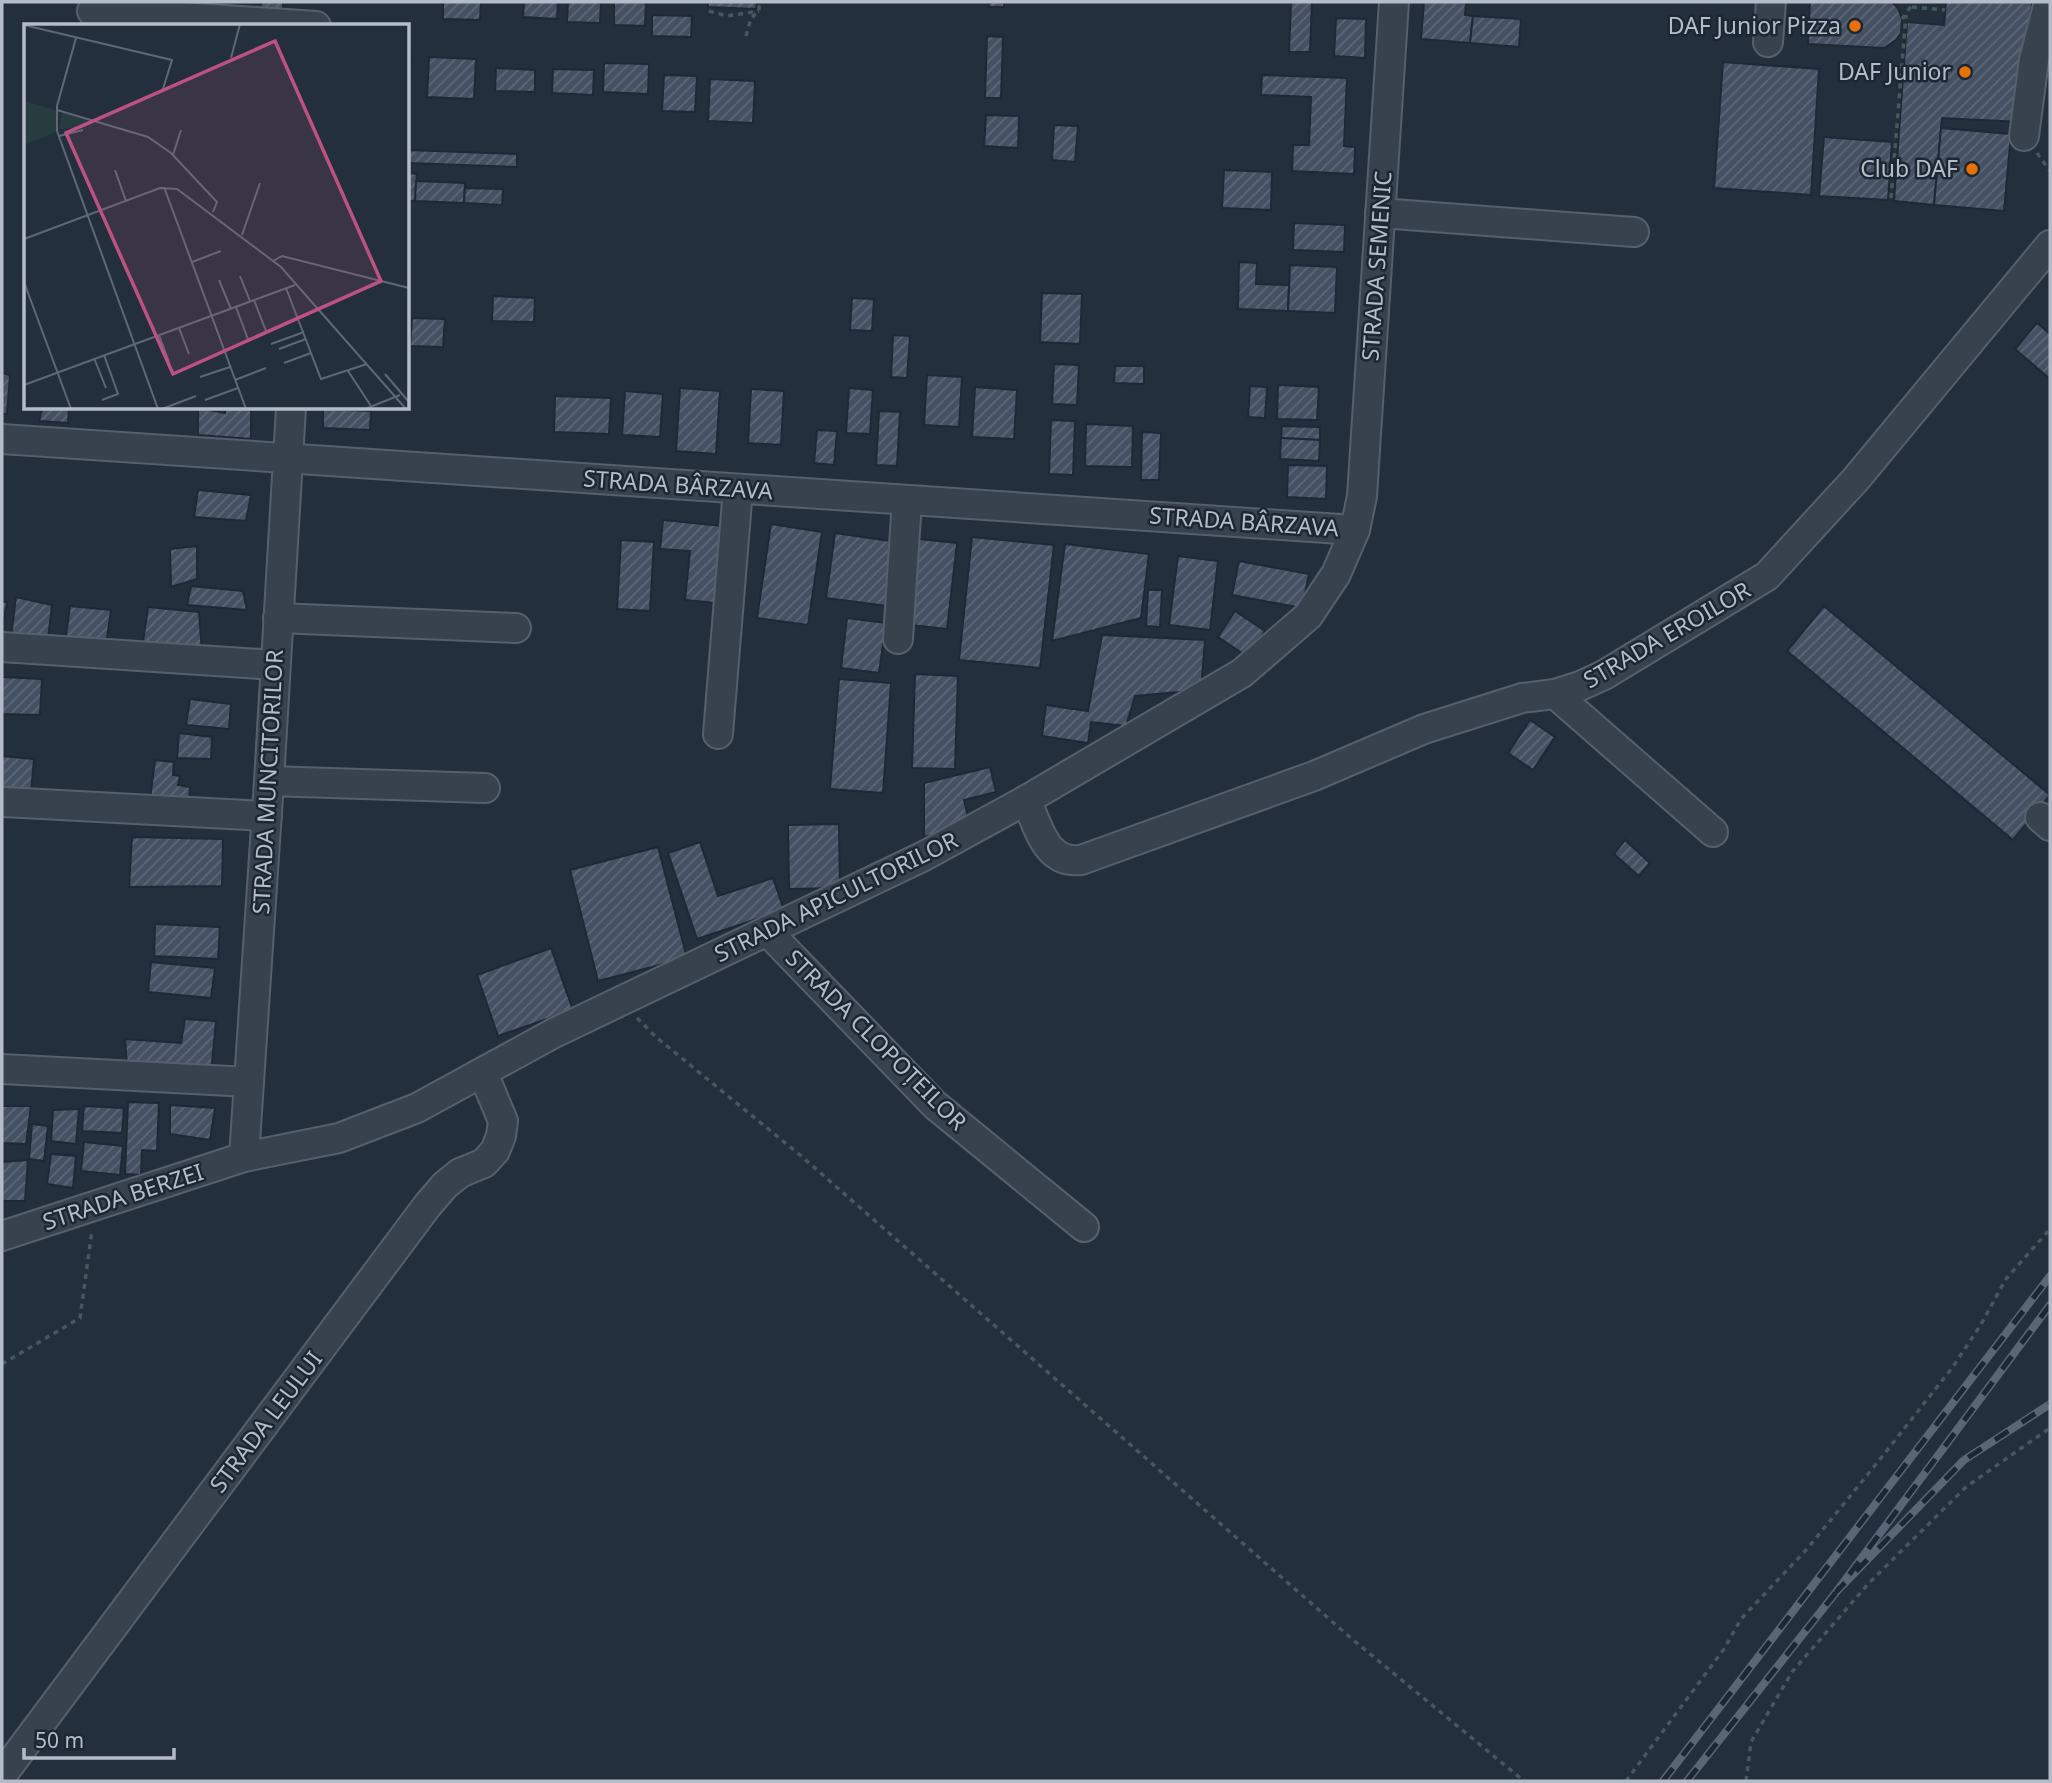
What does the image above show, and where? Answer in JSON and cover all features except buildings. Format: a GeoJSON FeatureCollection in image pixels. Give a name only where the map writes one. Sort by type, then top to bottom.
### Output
{"type":"FeatureCollection","features":[{"type":"Feature","properties":{"kind":"street"},"geometry":{"type":"LineString","coordinates":[[316,24],[318,2]]}},
{"type":"Feature","properties":{"kind":"street","name":"STRADA SEMENIC"},"geometry":{"type":"LineString","coordinates":[[1355,530],[1362,496],[1394,2]]}},
{"type":"Feature","properties":{"kind":"street"},"geometry":{"type":"LineString","coordinates":[[1768,42],[1771,2]]}},
{"type":"Feature","properties":{"kind":"street"},"geometry":{"type":"LineString","coordinates":[[2024,136],[2034,60],[2047,10]]}},
{"type":"Feature","properties":{"kind":"street"},"geometry":{"type":"LineString","coordinates":[[92,11],[286,24]]}},
{"type":"Feature","properties":{"kind":"street"},"geometry":{"type":"LineString","coordinates":[[1380,214],[1634,232]]}},
{"type":"Feature","properties":{"kind":"street","name":"STRADA EROILOR"},"geometry":{"type":"LineString","coordinates":[[1026,800],[1050,851],[1068,861],[1081,860],[1314,776],[1424,729],[1522,698],[1555,694],[1604,675],[1767,576],[1856,479],[2050,245]]}},
{"type":"Feature","properties":{"kind":"street","name":"STRADA MUNCITORILOR"},"geometry":{"type":"LineString","coordinates":[[244,1157],[291,410]]}},
{"type":"Feature","properties":{"kind":"street","name":"STRADA BÂRZAVA"},"geometry":{"type":"LineString","coordinates":[[2,439],[1355,530]]}},
{"type":"Feature","properties":{"kind":"street"},"geometry":{"type":"LineString","coordinates":[[718,734],[737,489]]}},
{"type":"Feature","properties":{"kind":"street"},"geometry":{"type":"LineString","coordinates":[[898,639],[907,500]]}},
{"type":"Feature","properties":{"kind":"street","name":"STRADA APICULTORILOR"},"geometry":{"type":"LineString","coordinates":[[244,1157],[339,1138],[417,1108],[554,1033],[924,856],[1026,800],[1242,673],[1308,615],[1336,574],[1355,530]]}},
{"type":"Feature","properties":{"kind":"street"},"geometry":{"type":"LineString","coordinates":[[278,618],[516,628]]}},
{"type":"Feature","properties":{"kind":"street"},"geometry":{"type":"LineString","coordinates":[[2,647],[275,665]]}},
{"type":"Feature","properties":{"kind":"street"},"geometry":{"type":"LineString","coordinates":[[1555,694],[1713,832]]}},
{"type":"Feature","properties":{"kind":"street"},"geometry":{"type":"LineString","coordinates":[[269,781],[485,788]]}},
{"type":"Feature","properties":{"kind":"street"},"geometry":{"type":"LineString","coordinates":[[4,802],[267,816]]}},
{"type":"Feature","properties":{"kind":"street","name":"STRADA CLOPOȚEILOR"},"geometry":{"type":"LineString","coordinates":[[767,931],[935,1105],[1084,1227]]}},
{"type":"Feature","properties":{"kind":"street"},"geometry":{"type":"LineString","coordinates":[[2,1069],[249,1082]]}},
{"type":"Feature","properties":{"kind":"street","name":"STRADA LEULUI"},"geometry":{"type":"LineString","coordinates":[[2,1775],[436,1195],[452,1179],[484,1163],[495,1151],[503,1121],[483,1073]]}},
{"type":"Feature","properties":{"kind":"street","name":"STRADA BERZEI"},"geometry":{"type":"LineString","coordinates":[[2,1236],[244,1157]]}},
{"type":"Feature","properties":{"kind":"path"},"geometry":{"type":"LineString","coordinates":[[746,36],[751,18],[759,11],[759,2]]}},
{"type":"Feature","properties":{"kind":"path"},"geometry":{"type":"LineString","coordinates":[[1902,19],[1913,4],[1945,10]]}},
{"type":"Feature","properties":{"kind":"path"},"geometry":{"type":"LineString","coordinates":[[709,12],[727,16],[759,11]]}},
{"type":"Feature","properties":{"kind":"path"},"geometry":{"type":"LineString","coordinates":[[1891,198],[1906,15]]}},
{"type":"Feature","properties":{"kind":"path"},"geometry":{"type":"LineString","coordinates":[[621,1001],[656,1037],[800,1155],[1352,1639],[1524,1781]]}},
{"type":"Feature","properties":{"kind":"path"},"geometry":{"type":"LineString","coordinates":[[2,1364],[80,1318],[93,1233],[86,1209]]}},
{"type":"Feature","properties":{"kind":"path"},"geometry":{"type":"LineString","coordinates":[[1626,1781],[1724,1649],[1741,1619],[1807,1549],[1952,1368],[1980,1326],[2006,1279],[2050,1228]]}},
{"type":"Feature","properties":{"kind":"path"},"geometry":{"type":"LineString","coordinates":[[1746,1781],[1751,1742],[1792,1672],[1868,1584],[1966,1487],[2050,1428]]}},
{"type":"Feature","properties":{"kind":"railway"},"geometry":{"type":"LineString","coordinates":[[1663,1781],[2050,1276]]}},
{"type":"Feature","properties":{"kind":"railway"},"geometry":{"type":"LineString","coordinates":[[2050,1305],[1837,1591],[1964,1460],[2050,1404]]}},
{"type":"Feature","properties":{"kind":"railway"},"geometry":{"type":"LineString","coordinates":[[1687,1781],[1837,1591]]}},
{"type":"Feature","properties":{"kind":"place","name":"DAF Junior Pizza"},"geometry":{"type":"Point","coordinates":[1855,26]}},
{"type":"Feature","properties":{"kind":"place","name":"DAF Junior"},"geometry":{"type":"Point","coordinates":[1965,72]}},
{"type":"Feature","properties":{"kind":"place","name":"Club DAF"},"geometry":{"type":"Point","coordinates":[1972,169]}}]}
